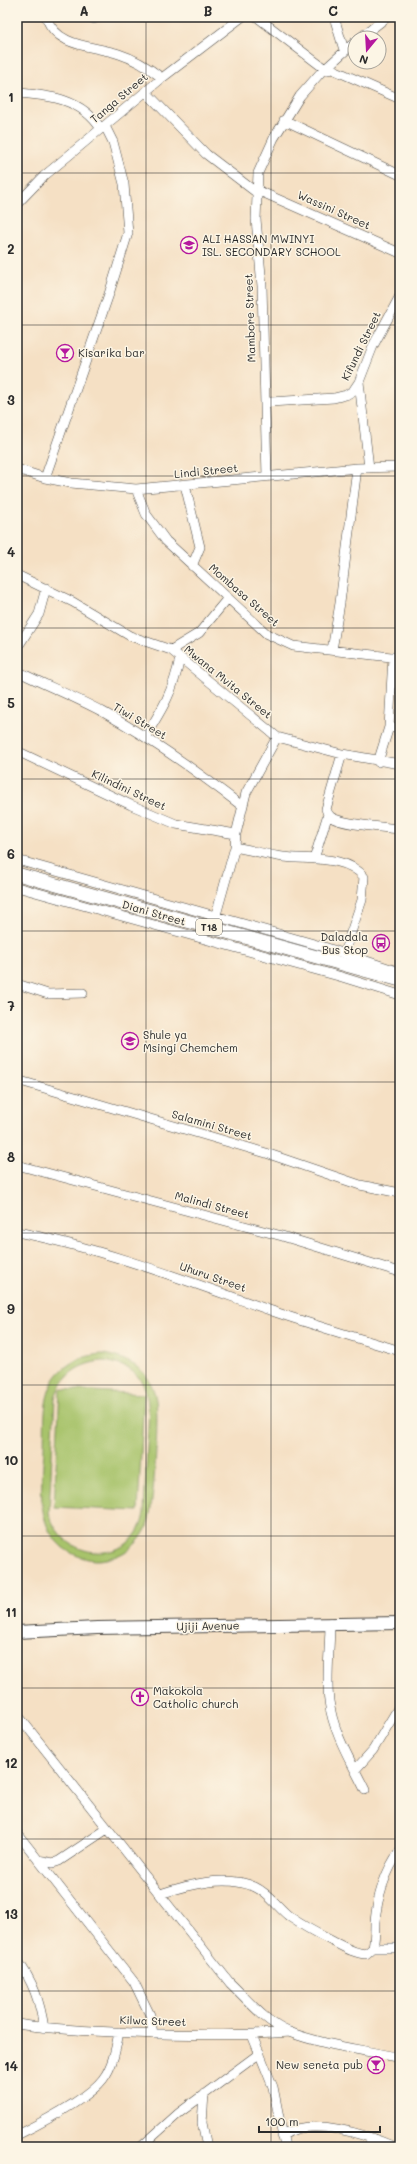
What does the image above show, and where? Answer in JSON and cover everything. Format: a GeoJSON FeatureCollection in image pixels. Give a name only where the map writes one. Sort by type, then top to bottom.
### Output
{"type":"FeatureCollection","features":[{"type":"Feature","properties":{"kind":"main road","name":"T18"},"geometry":{"type":"LineString","coordinates":[[17,874],[214,922],[400,980]]}},
{"type":"Feature","properties":{"kind":"main road","name":"Ujiji Avenue"},"geometry":{"type":"LineString","coordinates":[[17,1632],[97,1628],[400,1623]]}},
{"type":"Feature","properties":{"kind":"street"},"geometry":{"type":"LineString","coordinates":[[46,17],[56,33],[69,42],[118,53],[131,58],[162,78]]}},
{"type":"Feature","properties":{"kind":"street","name":"Tanga Street"},"geometry":{"type":"LineString","coordinates":[[17,204],[44,176],[162,78],[242,17]]}},
{"type":"Feature","properties":{"kind":"street"},"geometry":{"type":"LineString","coordinates":[[257,17],[325,70],[332,69],[400,99]]}},
{"type":"Feature","properties":{"kind":"street"},"geometry":{"type":"LineString","coordinates":[[334,17],[344,50]]}},
{"type":"Feature","properties":{"kind":"street"},"geometry":{"type":"LineString","coordinates":[[370,30],[387,17]]}},
{"type":"Feature","properties":{"kind":"street","name":"Mambore Street"},"geometry":{"type":"LineString","coordinates":[[265,405],[262,286],[256,219],[258,173],[284,120],[309,86],[347,48]]}},
{"type":"Feature","properties":{"kind":"street","name":"Wassini Street"},"geometry":{"type":"LineString","coordinates":[[146,92],[206,154],[257,192],[400,253]]}},
{"type":"Feature","properties":{"kind":"street"},"geometry":{"type":"LineString","coordinates":[[17,93],[44,95],[72,103],[89,113],[103,128],[113,142],[124,184],[128,233],[107,301],[45,478]]}},
{"type":"Feature","properties":{"kind":"street"},"geometry":{"type":"LineString","coordinates":[[284,120],[400,175]]}},
{"type":"Feature","properties":{"kind":"street","name":"Kifundi Street"},"geometry":{"type":"LineString","coordinates":[[265,405],[270,402],[334,398],[346,395],[353,391],[359,382],[373,346],[400,296]]}},
{"type":"Feature","properties":{"kind":"street"},"geometry":{"type":"LineString","coordinates":[[359,382],[369,468]]}},
{"type":"Feature","properties":{"kind":"street"},"geometry":{"type":"LineString","coordinates":[[265,405],[267,476]]}},
{"type":"Feature","properties":{"kind":"street","name":"Lindi Street"},"geometry":{"type":"LineString","coordinates":[[17,469],[45,478],[100,486],[136,489],[358,468],[400,467]]}},
{"type":"Feature","properties":{"kind":"street"},"geometry":{"type":"LineString","coordinates":[[332,650],[340,603],[358,468]]}},
{"type":"Feature","properties":{"kind":"street"},"geometry":{"type":"LineString","coordinates":[[185,485],[200,547],[192,566]]}},
{"type":"Feature","properties":{"kind":"street","name":"Mombasa Street"},"geometry":{"type":"LineString","coordinates":[[136,489],[146,514],[166,541],[268,634],[293,646],[397,657]]}},
{"type":"Feature","properties":{"kind":"street","name":"Mwana Mvita Street"},"geometry":{"type":"LineString","coordinates":[[17,576],[46,588],[130,636],[170,650],[277,737],[378,762],[400,764]]}},
{"type":"Feature","properties":{"kind":"street"},"geometry":{"type":"LineString","coordinates":[[17,648],[39,614],[46,588]]}},
{"type":"Feature","properties":{"kind":"street"},"geometry":{"type":"LineString","coordinates":[[170,650],[200,632],[228,598]]}},
{"type":"Feature","properties":{"kind":"street"},"geometry":{"type":"LineString","coordinates":[[378,762],[389,727],[397,657]]}},
{"type":"Feature","properties":{"kind":"street"},"geometry":{"type":"LineString","coordinates":[[145,737],[171,693],[180,658]]}},
{"type":"Feature","properties":{"kind":"street","name":"Tiwi Street"},"geometry":{"type":"LineString","coordinates":[[17,671],[102,712],[145,737],[190,766],[242,806]]}},
{"type":"Feature","properties":{"kind":"street"},"geometry":{"type":"LineString","coordinates":[[389,727],[400,728]]}},
{"type":"Feature","properties":{"kind":"street"},"geometry":{"type":"LineString","coordinates":[[214,922],[235,847],[236,834],[246,794],[277,737]]}},
{"type":"Feature","properties":{"kind":"street","name":"Kilindini Street"},"geometry":{"type":"LineString","coordinates":[[17,751],[131,806],[176,824],[236,834]]}},
{"type":"Feature","properties":{"kind":"street"},"geometry":{"type":"LineString","coordinates":[[342,754],[326,809],[331,818],[358,824],[400,829]]}},
{"type":"Feature","properties":{"kind":"street"},"geometry":{"type":"LineString","coordinates":[[314,859],[328,814]]}},
{"type":"Feature","properties":{"kind":"street"},"geometry":{"type":"LineString","coordinates":[[235,847],[282,856],[346,864],[358,869],[364,877],[362,900],[344,953]]}},
{"type":"Feature","properties":{"kind":"street"},"geometry":{"type":"LineString","coordinates":[[17,860],[214,922],[344,953],[400,972]]}},
{"type":"Feature","properties":{"kind":"street","name":"Diani Street"},"geometry":{"type":"LineString","coordinates":[[17,887],[342,977],[400,995]]}},
{"type":"Feature","properties":{"kind":"street"},"geometry":{"type":"LineString","coordinates":[[17,984],[48,994],[83,993]]}},
{"type":"Feature","properties":{"kind":"street","name":"Salamini Street"},"geometry":{"type":"LineString","coordinates":[[17,1080],[266,1153],[360,1186],[400,1194]]}},
{"type":"Feature","properties":{"kind":"street","name":"Malindi Street"},"geometry":{"type":"LineString","coordinates":[[17,1165],[282,1236],[400,1272]]}},
{"type":"Feature","properties":{"kind":"street","name":"Uhuru Street"},"geometry":{"type":"LineString","coordinates":[[17,1232],[112,1257],[188,1280],[276,1312],[400,1351]]}},
{"type":"Feature","properties":{"kind":"street"},"geometry":{"type":"LineString","coordinates":[[330,1624],[328,1699],[340,1740],[365,1790]]}},
{"type":"Feature","properties":{"kind":"street"},"geometry":{"type":"LineString","coordinates":[[355,1770],[373,1750],[400,1705]]}},
{"type":"Feature","properties":{"kind":"street"},"geometry":{"type":"LineString","coordinates":[[17,1714],[230,1983],[260,2012],[290,2032],[348,2048],[400,2058]]}},
{"type":"Feature","properties":{"kind":"street"},"geometry":{"type":"LineString","coordinates":[[38,1860],[53,1863],[59,1862],[107,1829]]}},
{"type":"Feature","properties":{"kind":"street"},"geometry":{"type":"LineString","coordinates":[[17,1833],[134,1982],[150,2015],[153,2034]]}},
{"type":"Feature","properties":{"kind":"street"},"geometry":{"type":"LineString","coordinates":[[160,1894],[199,1884],[217,1882],[244,1884],[256,1887],[268,1895],[290,1916],[323,1936],[362,1954],[369,1953],[373,1948],[380,1895],[389,1869],[400,1851]]}},
{"type":"Feature","properties":{"kind":"street"},"geometry":{"type":"LineString","coordinates":[[56,1883],[56,1871],[59,1862]]}},
{"type":"Feature","properties":{"kind":"street"},"geometry":{"type":"LineString","coordinates":[[373,1948],[400,1948]]}},
{"type":"Feature","properties":{"kind":"street"},"geometry":{"type":"LineString","coordinates":[[17,1960],[32,1982],[44,2028]]}},
{"type":"Feature","properties":{"kind":"street","name":"Kilwa Street"},"geometry":{"type":"LineString","coordinates":[[17,2024],[44,2028],[153,2034],[252,2035],[290,2032]]}},
{"type":"Feature","properties":{"kind":"street"},"geometry":{"type":"LineString","coordinates":[[17,2135],[43,2122],[80,2098],[102,2080],[115,2052],[119,2032]]}},
{"type":"Feature","properties":{"kind":"street"},"geometry":{"type":"LineString","coordinates":[[252,2035],[272,2087],[285,2147]]}},
{"type":"Feature","properties":{"kind":"street"},"geometry":{"type":"LineString","coordinates":[[142,2147],[179,2113],[260,2053]]}},
{"type":"Feature","properties":{"kind":"street"},"geometry":{"type":"LineString","coordinates":[[204,2094],[202,2123],[207,2147]]}},
{"type":"Feature","properties":{"kind":"street"},"geometry":{"type":"LineString","coordinates":[[282,2136],[296,2128],[313,2127],[364,2135],[395,2147]]}},
{"type":"Feature","properties":{"kind":"street"},"geometry":{"type":"LineString","coordinates":[[369,2147],[372,2138]]}},
{"type":"Feature","properties":{"kind":"green space"},"geometry":{"type":"Polygon","coordinates":[[[103,1354],[123,1359],[145,1374],[156,1397],[157,1426],[151,1505],[146,1529],[137,1542],[125,1552],[111,1558],[95,1560],[77,1556],[69,1552],[53,1537],[43,1513],[42,1487],[45,1411],[48,1393],[56,1377],[71,1363],[83,1357],[103,1354]],[[103,1361],[86,1364],[67,1377],[58,1390],[55,1398],[49,1513],[57,1530],[69,1543],[84,1550],[100,1552],[115,1550],[129,1542],[139,1529],[144,1512],[148,1417],[146,1391],[141,1380],[133,1372],[120,1365],[103,1361]]]}},
{"type":"Feature","properties":{"kind":"green space"},"geometry":{"type":"Polygon","coordinates":[[[60,1389],[144,1394],[138,1511],[54,1507],[60,1389]]]}},
{"type":"Feature","properties":{"kind":"place","name":"ALI HASSAN MWINYI ISL. SECONDARY SCHOOL"},"geometry":{"type":"Point","coordinates":[189,245]}},
{"type":"Feature","properties":{"kind":"place","name":"Kisarika bar"},"geometry":{"type":"Point","coordinates":[65,353]}},
{"type":"Feature","properties":{"kind":"place","name":"Daladala Bus Stop"},"geometry":{"type":"Point","coordinates":[381,943]}},
{"type":"Feature","properties":{"kind":"place","name":"Shule ya Msingi Chemchem"},"geometry":{"type":"Point","coordinates":[130,1041]}},
{"type":"Feature","properties":{"kind":"place","name":"Makokola Catholic church"},"geometry":{"type":"Point","coordinates":[140,1697]}},
{"type":"Feature","properties":{"kind":"place","name":"New seneta pub"},"geometry":{"type":"Point","coordinates":[376,2065]}}]}
